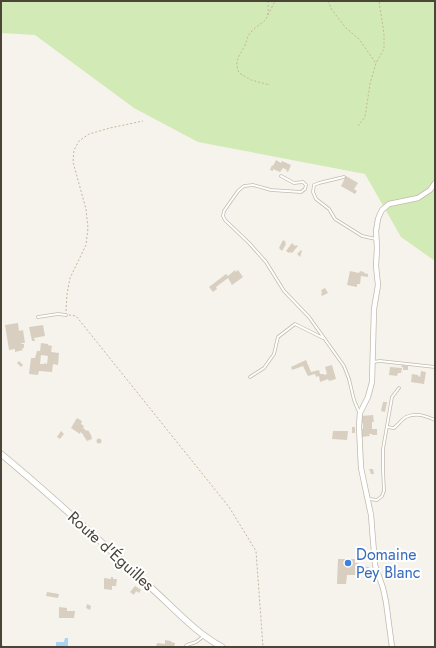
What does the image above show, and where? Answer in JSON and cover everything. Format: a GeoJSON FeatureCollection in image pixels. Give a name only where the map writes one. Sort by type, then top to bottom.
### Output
{"type":"FeatureCollection","features":[{"type":"Feature","properties":{"kind":"street"},"geometry":{"type":"LineString","coordinates":[[392,647],[386,602],[375,565],[371,515],[361,468],[359,426],[360,413],[370,392],[372,382],[374,309],[378,285],[376,266],[376,231],[378,219],[382,210],[389,204],[418,198],[430,190],[435,183]]}},
{"type":"Feature","properties":{"kind":"street","name":"Route d'Éguilles"},"geometry":{"type":"LineString","coordinates":[[1,454],[48,494],[180,614],[222,647]]}},
{"type":"Feature","properties":{"kind":"lane"},"geometry":{"type":"LineString","coordinates":[[282,176],[294,182],[303,182],[306,185],[305,189],[301,192],[271,190],[252,185],[244,186],[238,191],[224,210],[223,216],[266,262],[284,291],[309,317],[344,366],[354,400],[360,413]]}},
{"type":"Feature","properties":{"kind":"lane"},"geometry":{"type":"LineString","coordinates":[[344,177],[314,185],[313,192],[316,199],[328,209],[335,219],[362,236],[377,240]]}},
{"type":"Feature","properties":{"kind":"lane"},"geometry":{"type":"LineString","coordinates":[[38,316],[58,314],[66,315]]}},
{"type":"Feature","properties":{"kind":"lane"},"geometry":{"type":"LineString","coordinates":[[250,377],[264,368],[274,354],[278,337],[295,324],[324,339]]}},
{"type":"Feature","properties":{"kind":"lane"},"geometry":{"type":"LineString","coordinates":[[372,362],[380,361],[435,367]]}},
{"type":"Feature","properties":{"kind":"lane"},"geometry":{"type":"LineString","coordinates":[[368,499],[377,500],[382,496],[384,491],[383,449],[392,397],[399,388]]}},
{"type":"Feature","properties":{"kind":"lane"},"geometry":{"type":"LineString","coordinates":[[387,427],[394,428],[405,417],[412,415],[420,414],[435,420]]}},
{"type":"Feature","properties":{"kind":"lane"},"geometry":{"type":"LineString","coordinates":[[185,647],[196,642],[205,635]]}},
{"type":"Feature","properties":{"kind":"path"},"geometry":{"type":"LineString","coordinates":[[268,1],[268,16]]}},
{"type":"Feature","properties":{"kind":"path"},"geometry":{"type":"LineString","coordinates":[[270,85],[251,80],[239,73],[236,66],[239,53],[245,46],[246,38],[252,30],[265,21],[274,3],[277,1]]}},
{"type":"Feature","properties":{"kind":"path"},"geometry":{"type":"LineString","coordinates":[[328,1],[332,10],[346,28],[359,39],[376,63]]}},
{"type":"Feature","properties":{"kind":"path"},"geometry":{"type":"LineString","coordinates":[[358,126],[365,117],[370,84],[376,63],[384,49],[384,34],[379,1]]}},
{"type":"Feature","properties":{"kind":"path"},"geometry":{"type":"LineString","coordinates":[[143,121],[89,134],[79,141],[74,150],[73,162],[86,209],[88,228],[86,245],[70,278],[67,294],[66,315],[76,316],[228,507],[256,551],[263,647]]}},
{"type":"Feature","properties":{"kind":"green space"},"geometry":{"type":"Polygon","coordinates":[[[1,1],[435,1],[435,261],[401,237],[365,174],[198,142],[134,108],[35,35],[1,33],[1,1]]]}},
{"type":"Feature","properties":{"kind":"water"},"geometry":{"type":"Polygon","coordinates":[[[65,638],[68,638],[68,647],[56,646],[56,642],[64,642],[65,638]]]}},
{"type":"Feature","properties":{"kind":"building"},"geometry":{"type":"Polygon","coordinates":[[[276,160],[281,163],[282,161],[291,165],[288,172],[283,168],[280,172],[273,169],[273,171],[270,170],[276,160]]]}},
{"type":"Feature","properties":{"kind":"building"},"geometry":{"type":"Polygon","coordinates":[[[346,176],[358,183],[354,189],[357,191],[355,194],[341,186],[346,176]]]}},
{"type":"Feature","properties":{"kind":"building"},"geometry":{"type":"Polygon","coordinates":[[[283,240],[286,244],[282,251],[279,248],[283,240]]]}},
{"type":"Feature","properties":{"kind":"building"},"geometry":{"type":"Polygon","coordinates":[[[292,243],[295,246],[298,246],[292,253],[289,253],[286,251],[292,243]]]}},
{"type":"Feature","properties":{"kind":"building"},"geometry":{"type":"Polygon","coordinates":[[[301,250],[302,251],[300,257],[297,254],[301,250]]]}},
{"type":"Feature","properties":{"kind":"building"},"geometry":{"type":"Polygon","coordinates":[[[235,270],[236,272],[238,270],[243,277],[232,285],[228,278],[216,287],[217,289],[213,292],[209,287],[226,274],[228,276],[235,270]]]}},
{"type":"Feature","properties":{"kind":"building"},"geometry":{"type":"Polygon","coordinates":[[[350,271],[359,273],[360,271],[364,272],[368,274],[368,277],[361,276],[360,284],[357,284],[357,287],[347,285],[350,271]]]}},
{"type":"Feature","properties":{"kind":"building"},"geometry":{"type":"Polygon","coordinates":[[[325,288],[328,293],[322,296],[321,290],[325,288]]]}},
{"type":"Feature","properties":{"kind":"building"},"geometry":{"type":"Polygon","coordinates":[[[18,323],[19,331],[23,330],[25,343],[21,343],[24,344],[24,348],[22,348],[23,350],[15,352],[15,349],[9,350],[5,325],[18,323]]]}},
{"type":"Feature","properties":{"kind":"building"},"geometry":{"type":"Polygon","coordinates":[[[43,325],[45,336],[34,338],[35,341],[32,341],[29,327],[43,325]]]}},
{"type":"Feature","properties":{"kind":"building"},"geometry":{"type":"Polygon","coordinates":[[[41,343],[52,346],[51,352],[59,353],[58,365],[53,364],[52,372],[39,371],[38,375],[29,374],[31,358],[35,358],[37,351],[40,351],[41,343]],[[41,355],[40,364],[47,364],[48,356],[41,355]]]}},
{"type":"Feature","properties":{"kind":"building"},"geometry":{"type":"Polygon","coordinates":[[[306,360],[311,372],[319,370],[320,374],[324,375],[327,374],[325,367],[332,365],[336,379],[329,381],[328,379],[320,382],[319,376],[316,377],[315,374],[308,376],[303,366],[292,370],[291,367],[306,360]]]}},
{"type":"Feature","properties":{"kind":"building"},"geometry":{"type":"Polygon","coordinates":[[[19,361],[23,365],[21,367],[17,363],[19,361]]]}},
{"type":"Feature","properties":{"kind":"building"},"geometry":{"type":"Polygon","coordinates":[[[402,365],[408,366],[408,370],[403,370],[403,367],[401,367],[402,365]]]}},
{"type":"Feature","properties":{"kind":"building"},"geometry":{"type":"Polygon","coordinates":[[[390,367],[402,368],[401,373],[398,373],[397,376],[389,375],[390,367]]]}},
{"type":"Feature","properties":{"kind":"building"},"geometry":{"type":"Polygon","coordinates":[[[421,371],[426,372],[424,384],[411,382],[412,374],[420,377],[421,371]]]}},
{"type":"Feature","properties":{"kind":"building"},"geometry":{"type":"Polygon","coordinates":[[[383,402],[387,402],[385,412],[381,411],[383,402]]]}},
{"type":"Feature","properties":{"kind":"building"},"geometry":{"type":"Polygon","coordinates":[[[373,415],[374,422],[372,422],[372,429],[377,429],[377,435],[369,434],[370,436],[361,437],[363,423],[361,423],[360,416],[373,415]]]}},
{"type":"Feature","properties":{"kind":"building"},"geometry":{"type":"Polygon","coordinates":[[[77,418],[82,421],[81,424],[84,426],[83,428],[87,431],[88,430],[92,439],[87,441],[84,435],[71,428],[77,418]]]}},
{"type":"Feature","properties":{"kind":"building"},"geometry":{"type":"Polygon","coordinates":[[[352,427],[355,427],[355,433],[352,433],[352,427]]]}},
{"type":"Feature","properties":{"kind":"building"},"geometry":{"type":"Polygon","coordinates":[[[61,431],[64,434],[60,439],[57,437],[61,431]]]}},
{"type":"Feature","properties":{"kind":"building"},"geometry":{"type":"Polygon","coordinates":[[[333,431],[348,431],[347,440],[332,439],[333,431]]]}},
{"type":"Feature","properties":{"kind":"building"},"geometry":{"type":"Polygon","coordinates":[[[97,439],[101,439],[101,443],[97,443],[97,439]]]}},
{"type":"Feature","properties":{"kind":"building"},"geometry":{"type":"Polygon","coordinates":[[[369,469],[373,469],[374,474],[371,474],[369,469]]]}},
{"type":"Feature","properties":{"kind":"building"},"geometry":{"type":"Polygon","coordinates":[[[338,559],[355,559],[355,563],[358,563],[358,566],[369,567],[369,571],[374,571],[375,575],[347,575],[346,584],[337,584],[338,559]]]}},
{"type":"Feature","properties":{"kind":"building"},"geometry":{"type":"Polygon","coordinates":[[[111,577],[113,577],[113,579],[117,579],[116,586],[112,586],[112,590],[104,589],[104,578],[111,579],[111,577]]]}},
{"type":"Feature","properties":{"kind":"building"},"geometry":{"type":"Polygon","coordinates":[[[135,586],[141,590],[139,593],[136,591],[134,595],[130,592],[135,586]]]}},
{"type":"Feature","properties":{"kind":"building"},"geometry":{"type":"Polygon","coordinates":[[[47,592],[59,594],[58,598],[46,596],[47,592]]]}},
{"type":"Feature","properties":{"kind":"building"},"geometry":{"type":"Polygon","coordinates":[[[87,604],[91,606],[90,610],[86,608],[87,604]]]}},
{"type":"Feature","properties":{"kind":"building"},"geometry":{"type":"Polygon","coordinates":[[[59,607],[67,608],[67,611],[75,611],[74,618],[59,618],[59,607]]]}},
{"type":"Feature","properties":{"kind":"building"},"geometry":{"type":"Polygon","coordinates":[[[165,640],[175,643],[174,647],[156,647],[157,643],[165,644],[165,640]]]}},
{"type":"Feature","properties":{"kind":"place","name":"Domaine Pey Blanc"},"geometry":{"type":"Point","coordinates":[348,563]}}]}
